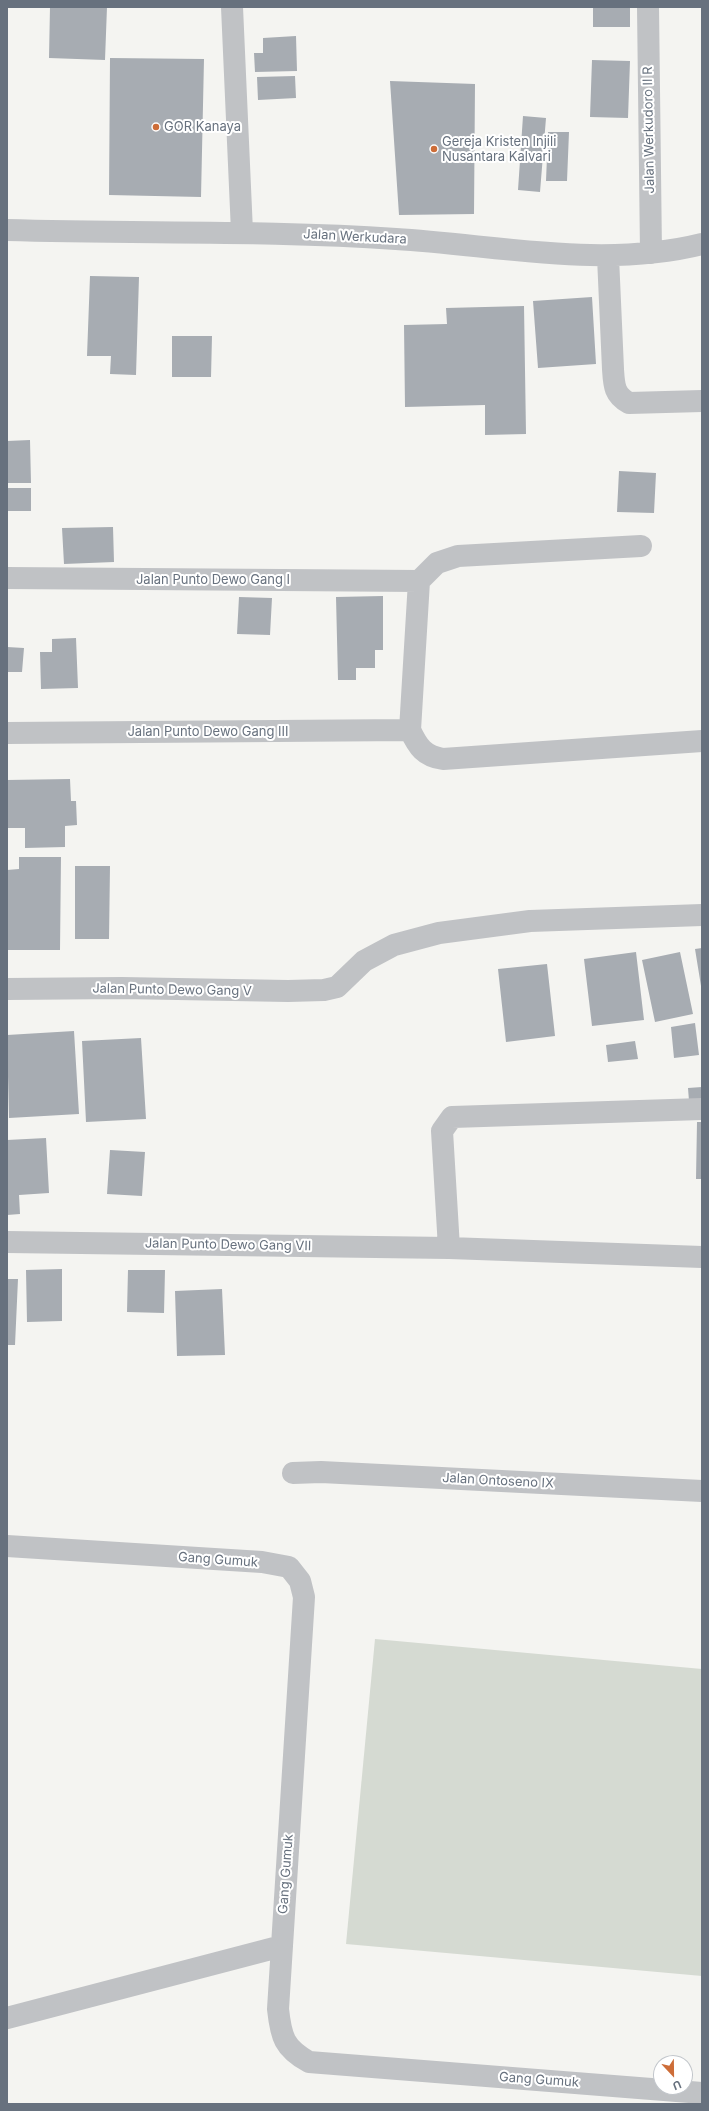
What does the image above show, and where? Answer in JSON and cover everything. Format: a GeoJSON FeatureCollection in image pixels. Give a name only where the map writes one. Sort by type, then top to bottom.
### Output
{"type":"FeatureCollection","features":[{"type":"Feature","properties":{"kind":"street"},"geometry":{"type":"LineString","coordinates":[[232,7],[242,232]]}},
{"type":"Feature","properties":{"kind":"street","name":"Jalan Werkudoro II R"},"geometry":{"type":"LineString","coordinates":[[648,7],[651,253]]}},
{"type":"Feature","properties":{"kind":"street","name":"Jalan Werkudara"},"geometry":{"type":"LineString","coordinates":[[7,230],[242,232],[396,239],[608,256],[651,253],[702,244]]}},
{"type":"Feature","properties":{"kind":"street"},"geometry":{"type":"LineString","coordinates":[[608,256],[613,369],[615,387],[620,398],[629,403],[702,401]]}},
{"type":"Feature","properties":{"kind":"street"},"geometry":{"type":"LineString","coordinates":[[642,546],[458,556],[437,563],[419,581],[410,730],[421,751],[431,758],[443,759],[702,741]]}},
{"type":"Feature","properties":{"kind":"street","name":"Jalan Punto Dewo Gang I"},"geometry":{"type":"LineString","coordinates":[[7,578],[419,581]]}},
{"type":"Feature","properties":{"kind":"street","name":"Jalan Punto Dewo Gang III"},"geometry":{"type":"LineString","coordinates":[[7,733],[410,730]]}},
{"type":"Feature","properties":{"kind":"street","name":"Jalan Punto Dewo Gang V"},"geometry":{"type":"LineString","coordinates":[[7,989],[122,988],[288,992],[324,990],[337,987],[364,961],[394,944],[439,933],[530,921],[702,915]]}},
{"type":"Feature","properties":{"kind":"street"},"geometry":{"type":"LineString","coordinates":[[449,1248],[442,1131],[445,1124],[452,1117],[702,1109]]}},
{"type":"Feature","properties":{"kind":"street","name":"Jalan Punto Dewo Gang VII"},"geometry":{"type":"LineString","coordinates":[[7,1242],[449,1248],[702,1256]]}},
{"type":"Feature","properties":{"kind":"street","name":"Jalan Ontoseno IX"},"geometry":{"type":"LineString","coordinates":[[293,1473],[321,1472],[702,1491]]}},
{"type":"Feature","properties":{"kind":"street","name":"Gang Gumuk"},"geometry":{"type":"LineString","coordinates":[[7,1546],[262,1562],[289,1566],[300,1581],[304,1597],[278,2009],[280,2028],[284,2042],[294,2054],[309,2062],[702,2093]]}},
{"type":"Feature","properties":{"kind":"street"},"geometry":{"type":"LineString","coordinates":[[7,2018],[282,1946]]}},
{"type":"Feature","properties":{"kind":"shaded area"},"geometry":{"type":"Polygon","coordinates":[[[375,1639],[702,1669],[702,1976],[346,1944],[375,1639]]]}},
{"type":"Feature","properties":{"kind":"building"},"geometry":{"type":"Polygon","coordinates":[[[50,7],[107,7],[105,60],[49,58],[50,7]]]}},
{"type":"Feature","properties":{"kind":"building"},"geometry":{"type":"Polygon","coordinates":[[[593,7],[630,7],[630,27],[593,27],[593,7]]]}},
{"type":"Feature","properties":{"kind":"building"},"geometry":{"type":"Polygon","coordinates":[[[296,36],[297,71],[255,72],[254,53],[263,53],[263,38],[296,36]]]}},
{"type":"Feature","properties":{"kind":"building","name":"GOR Kanaya"},"geometry":{"type":"Polygon","coordinates":[[[110,58],[204,59],[201,197],[109,195],[110,58]]]}},
{"type":"Feature","properties":{"kind":"building"},"geometry":{"type":"Polygon","coordinates":[[[592,60],[630,61],[628,118],[590,117],[592,60]]]}},
{"type":"Feature","properties":{"kind":"building"},"geometry":{"type":"Polygon","coordinates":[[[295,76],[296,98],[258,100],[257,77],[295,76]]]}},
{"type":"Feature","properties":{"kind":"building","name":"Gereja Kristen Injili Nusantara Kalvari"},"geometry":{"type":"Polygon","coordinates":[[[390,81],[475,84],[474,214],[399,215],[390,81]]]}},
{"type":"Feature","properties":{"kind":"building"},"geometry":{"type":"Polygon","coordinates":[[[523,116],[546,118],[540,192],[518,190],[523,116]]]}},
{"type":"Feature","properties":{"kind":"building"},"geometry":{"type":"Polygon","coordinates":[[[548,132],[569,132],[567,181],[546,181],[548,132]]]}},
{"type":"Feature","properties":{"kind":"building"},"geometry":{"type":"Polygon","coordinates":[[[90,276],[139,277],[136,375],[110,374],[111,356],[87,356],[90,276]]]}},
{"type":"Feature","properties":{"kind":"building"},"geometry":{"type":"Polygon","coordinates":[[[592,297],[596,364],[538,368],[533,301],[592,297]]]}},
{"type":"Feature","properties":{"kind":"building"},"geometry":{"type":"Polygon","coordinates":[[[524,306],[526,434],[485,435],[485,405],[405,407],[404,325],[447,324],[446,308],[524,306]]]}},
{"type":"Feature","properties":{"kind":"building"},"geometry":{"type":"Polygon","coordinates":[[[172,336],[212,336],[211,377],[172,377],[172,336]]]}},
{"type":"Feature","properties":{"kind":"building"},"geometry":{"type":"Polygon","coordinates":[[[30,440],[31,483],[8,483],[7,441],[30,440]]]}},
{"type":"Feature","properties":{"kind":"building"},"geometry":{"type":"Polygon","coordinates":[[[619,471],[656,473],[654,513],[617,512],[619,471]]]}},
{"type":"Feature","properties":{"kind":"building"},"geometry":{"type":"Polygon","coordinates":[[[7,488],[31,488],[31,511],[7,511],[7,488]]]}},
{"type":"Feature","properties":{"kind":"building"},"geometry":{"type":"Polygon","coordinates":[[[113,527],[114,562],[64,564],[62,528],[113,527]]]}},
{"type":"Feature","properties":{"kind":"building"},"geometry":{"type":"Polygon","coordinates":[[[383,596],[383,650],[375,650],[375,668],[356,668],[356,680],[338,680],[336,597],[383,596]]]}},
{"type":"Feature","properties":{"kind":"building"},"geometry":{"type":"Polygon","coordinates":[[[239,597],[272,598],[270,635],[237,634],[239,597]]]}},
{"type":"Feature","properties":{"kind":"building"},"geometry":{"type":"Polygon","coordinates":[[[76,638],[78,688],[41,689],[40,652],[52,652],[52,639],[76,638]]]}},
{"type":"Feature","properties":{"kind":"building"},"geometry":{"type":"Polygon","coordinates":[[[7,647],[24,648],[22,672],[7,672],[7,647]]]}},
{"type":"Feature","properties":{"kind":"building"},"geometry":{"type":"Polygon","coordinates":[[[70,779],[71,801],[76,801],[77,825],[65,826],[65,847],[25,848],[25,828],[7,828],[7,780],[70,779]]]}},
{"type":"Feature","properties":{"kind":"building"},"geometry":{"type":"Polygon","coordinates":[[[19,857],[61,857],[60,950],[7,950],[7,870],[19,869],[19,857]]]}},
{"type":"Feature","properties":{"kind":"building"},"geometry":{"type":"Polygon","coordinates":[[[75,866],[110,866],[109,939],[75,939],[75,866]]]}},
{"type":"Feature","properties":{"kind":"building"},"geometry":{"type":"Polygon","coordinates":[[[702,948],[702,986],[701,986],[695,949],[702,948]]]}},
{"type":"Feature","properties":{"kind":"building"},"geometry":{"type":"Polygon","coordinates":[[[636,952],[644,1020],[592,1026],[584,959],[636,952]]]}},
{"type":"Feature","properties":{"kind":"building"},"geometry":{"type":"Polygon","coordinates":[[[680,952],[693,1014],[655,1022],[642,960],[680,952]]]}},
{"type":"Feature","properties":{"kind":"building"},"geometry":{"type":"Polygon","coordinates":[[[547,964],[555,1036],[506,1042],[498,969],[547,964]]]}},
{"type":"Feature","properties":{"kind":"building"},"geometry":{"type":"Polygon","coordinates":[[[695,1023],[699,1055],[674,1058],[671,1027],[695,1023]]]}},
{"type":"Feature","properties":{"kind":"building"},"geometry":{"type":"Polygon","coordinates":[[[74,1031],[79,1114],[9,1118],[7,1035],[74,1031]]]}},
{"type":"Feature","properties":{"kind":"building"},"geometry":{"type":"Polygon","coordinates":[[[141,1038],[146,1119],[86,1122],[82,1041],[141,1038]]]}},
{"type":"Feature","properties":{"kind":"building"},"geometry":{"type":"Polygon","coordinates":[[[635,1041],[638,1059],[608,1062],[606,1045],[635,1041]]]}},
{"type":"Feature","properties":{"kind":"building"},"geometry":{"type":"Polygon","coordinates":[[[702,1087],[702,1101],[689,1101],[688,1088],[702,1087]]]}},
{"type":"Feature","properties":{"kind":"building"},"geometry":{"type":"Polygon","coordinates":[[[697,1122],[702,1122],[702,1179],[696,1179],[697,1122]]]}},
{"type":"Feature","properties":{"kind":"building"},"geometry":{"type":"Polygon","coordinates":[[[46,1138],[49,1193],[19,1195],[20,1214],[7,1215],[7,1140],[46,1138]]]}},
{"type":"Feature","properties":{"kind":"building"},"geometry":{"type":"Polygon","coordinates":[[[110,1150],[145,1152],[142,1196],[107,1194],[110,1150]]]}},
{"type":"Feature","properties":{"kind":"building"},"geometry":{"type":"Polygon","coordinates":[[[62,1269],[62,1321],[27,1322],[26,1270],[62,1269]]]}},
{"type":"Feature","properties":{"kind":"building"},"geometry":{"type":"Polygon","coordinates":[[[128,1270],[165,1270],[164,1313],[127,1312],[128,1270]]]}},
{"type":"Feature","properties":{"kind":"building"},"geometry":{"type":"Polygon","coordinates":[[[7,1279],[18,1279],[15,1345],[7,1345],[7,1279]]]}},
{"type":"Feature","properties":{"kind":"building"},"geometry":{"type":"Polygon","coordinates":[[[222,1289],[225,1355],[177,1356],[175,1291],[222,1289]]]}},
{"type":"Feature","properties":{"kind":"place","name":"GOR Kanaya"},"geometry":{"type":"Point","coordinates":[156,127]}},
{"type":"Feature","properties":{"kind":"place","name":"Gereja Kristen Injili Nusantara Kalvari"},"geometry":{"type":"Point","coordinates":[434,149]}}]}
